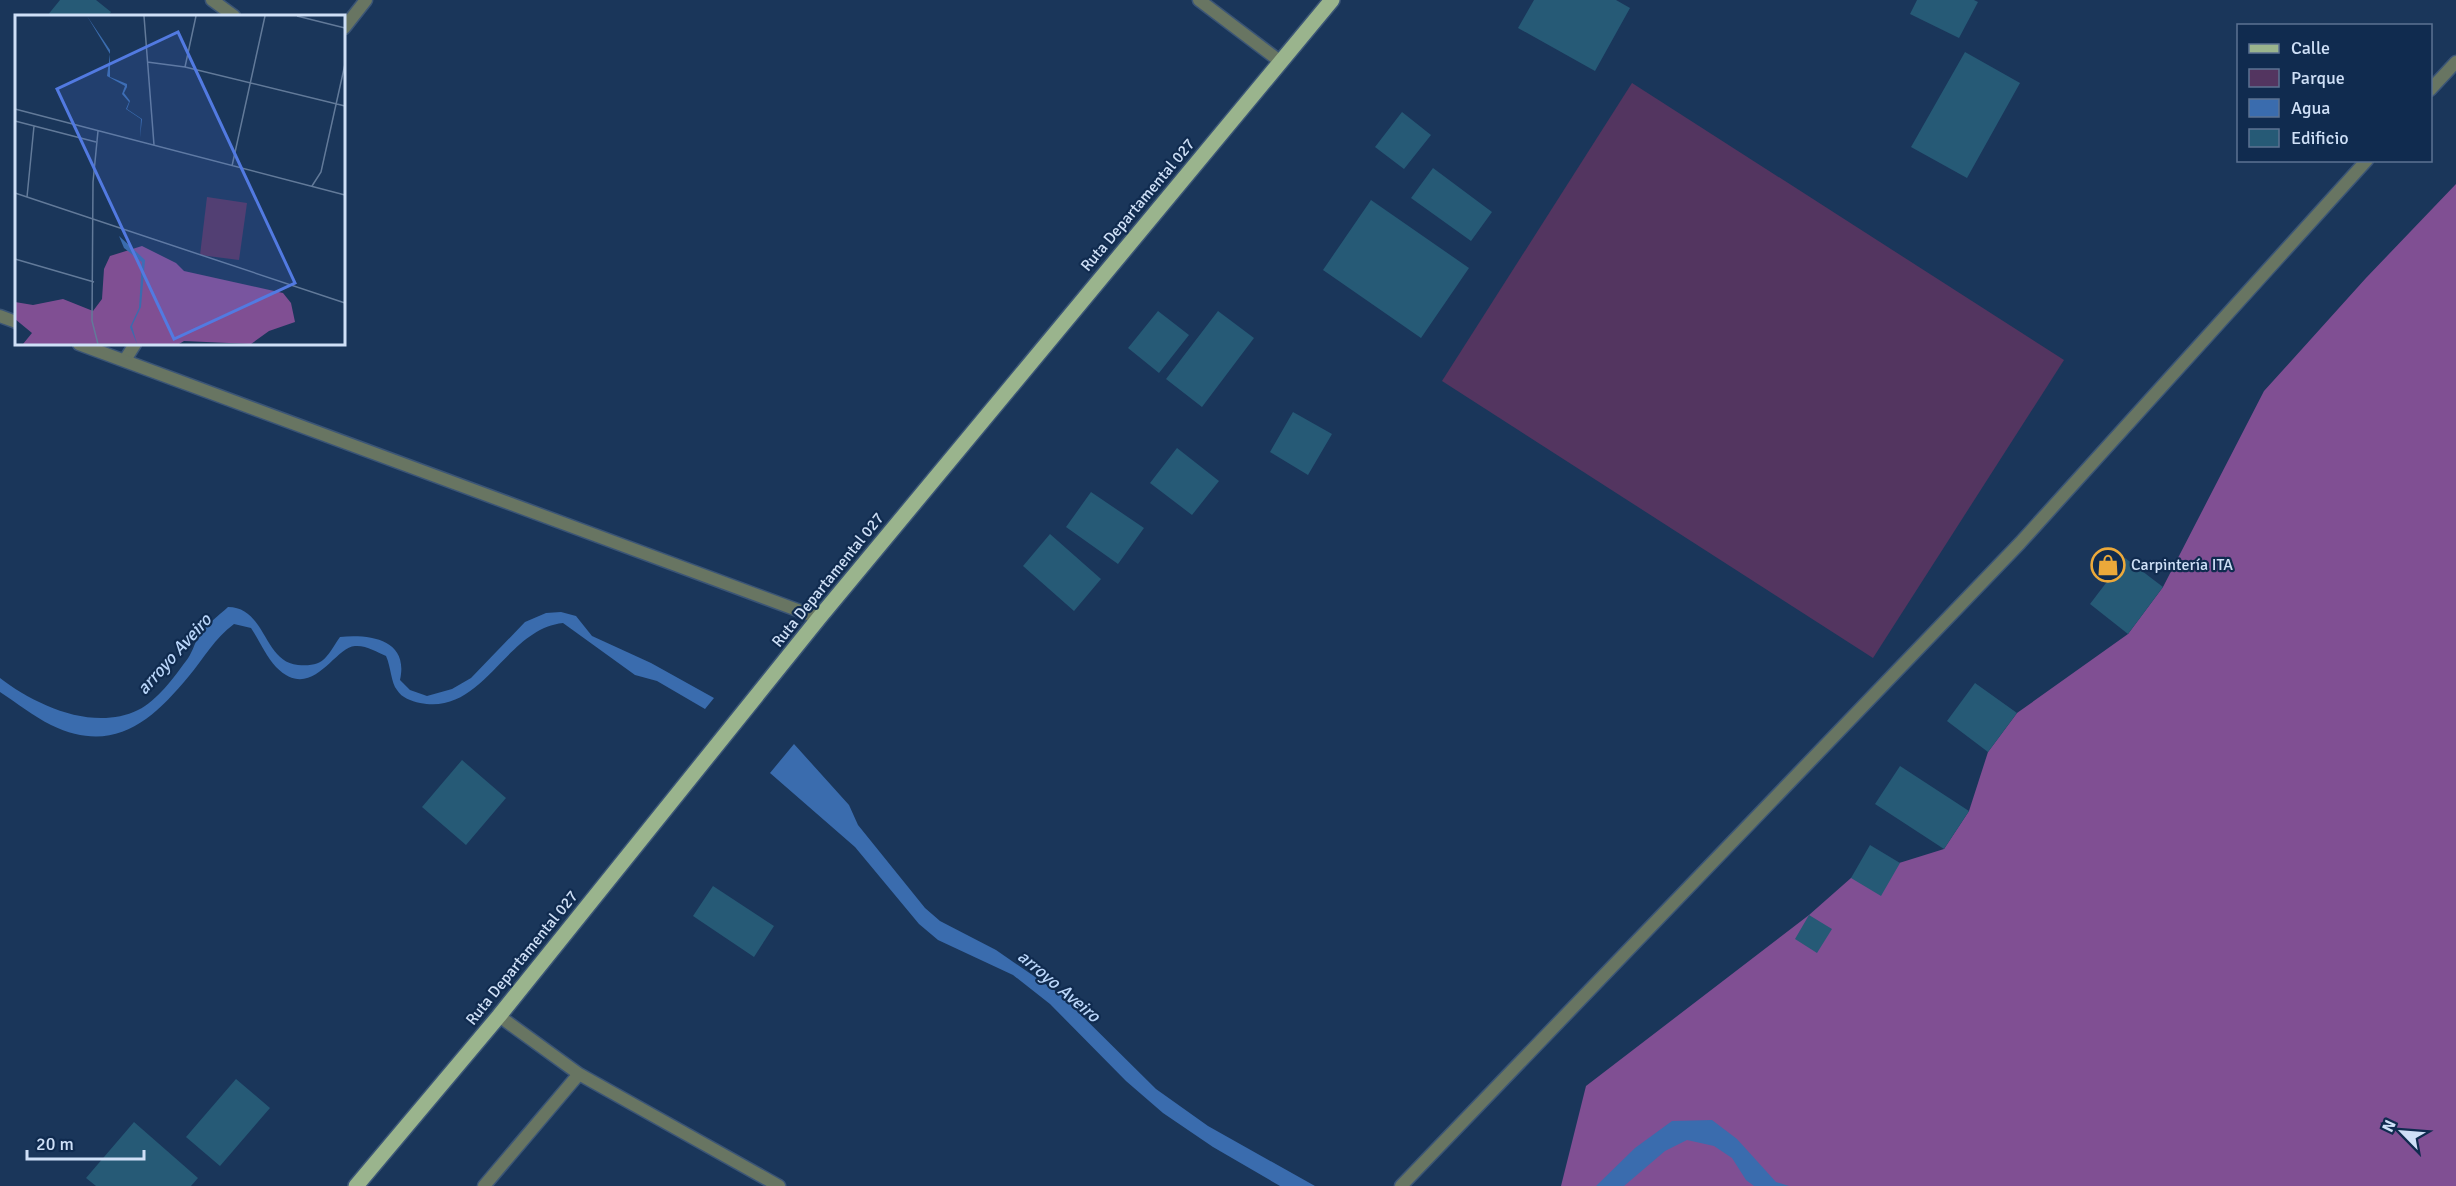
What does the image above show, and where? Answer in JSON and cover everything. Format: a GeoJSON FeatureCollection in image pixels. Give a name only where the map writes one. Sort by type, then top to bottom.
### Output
{"type":"FeatureCollection","features":[{"type":"Feature","properties":{"kind":"main road","name":"Ruta Departamental 027"},"geometry":{"type":"LineString","coordinates":[[356,1186],[499,1016],[819,618],[1332,0]]}},
{"type":"Feature","properties":{"kind":"street"},"geometry":{"type":"LineString","coordinates":[[212,0],[233,15]]}},
{"type":"Feature","properties":{"kind":"street"},"geometry":{"type":"LineString","coordinates":[[345,27],[366,0]]}},
{"type":"Feature","properties":{"kind":"street"},"geometry":{"type":"LineString","coordinates":[[1198,0],[1281,62]]}},
{"type":"Feature","properties":{"kind":"street"},"geometry":{"type":"LineString","coordinates":[[2432,88],[2456,62]]}},
{"type":"Feature","properties":{"kind":"street"},"geometry":{"type":"LineString","coordinates":[[1401,1186],[2020,543],[2365,162]]}},
{"type":"Feature","properties":{"kind":"street"},"geometry":{"type":"LineString","coordinates":[[0,316],[15,322]]}},
{"type":"Feature","properties":{"kind":"street"},"geometry":{"type":"LineString","coordinates":[[82,345],[819,618]]}},
{"type":"Feature","properties":{"kind":"street"},"geometry":{"type":"LineString","coordinates":[[125,360],[134,345]]}},
{"type":"Feature","properties":{"kind":"street"},"geometry":{"type":"LineString","coordinates":[[499,1016],[579,1074],[779,1186]]}},
{"type":"Feature","properties":{"kind":"street"},"geometry":{"type":"LineString","coordinates":[[484,1186],[579,1074]]}},
{"type":"Feature","properties":{"kind":"green space"},"geometry":{"type":"Polygon","coordinates":[[[1632,83],[2064,360],[1873,658],[1442,381],[1632,83]]]}},
{"type":"Feature","properties":{"kind":"shaded area"},"geometry":{"type":"Polygon","coordinates":[[[2456,184],[2456,1186],[1561,1186],[1586,1086],[1809,915],[1851,878],[1944,849],[1969,811],[1988,752],[2017,713],[2128,634],[2163,587],[2264,391],[2366,278],[2456,184]]]}},
{"type":"Feature","properties":{"kind":"water"},"geometry":{"type":"Polygon","coordinates":[[[228,607],[240,609],[250,616],[278,655],[287,662],[298,665],[314,664],[324,659],[340,637],[364,637],[385,642],[399,656],[400,680],[410,690],[427,696],[452,689],[471,678],[525,622],[546,613],[561,612],[576,616],[592,636],[651,663],[714,698],[705,709],[657,681],[635,675],[563,623],[543,629],[525,640],[478,685],[461,697],[442,704],[420,703],[404,697],[395,687],[386,656],[363,647],[355,646],[347,649],[311,677],[300,679],[289,677],[272,663],[251,628],[234,624],[215,642],[175,693],[160,707],[145,720],[112,735],[93,736],[73,733],[51,725],[0,692],[0,678],[47,706],[84,717],[121,716],[138,710],[152,701],[165,688],[188,658],[202,632],[228,607]]]}},
{"type":"Feature","properties":{"kind":"water"},"geometry":{"type":"Polygon","coordinates":[[[794,744],[849,805],[858,825],[925,908],[940,921],[996,950],[1060,994],[1156,1089],[1208,1126],[1315,1186],[1280,1186],[1213,1147],[1163,1113],[1126,1081],[1050,1004],[1013,975],[938,940],[919,924],[855,847],[770,773],[794,744]]]}},
{"type":"Feature","properties":{"kind":"water"},"geometry":{"type":"Polygon","coordinates":[[[1712,1120],[1737,1139],[1776,1182],[1789,1186],[1754,1186],[1746,1180],[1732,1158],[1714,1146],[1687,1140],[1665,1151],[1624,1186],[1596,1186],[1635,1148],[1672,1121],[1712,1120]]]}},
{"type":"Feature","properties":{"kind":"building"},"geometry":{"type":"Polygon","coordinates":[[[60,0],[96,0],[111,12],[109,15],[48,15],[60,0]]]}},
{"type":"Feature","properties":{"kind":"building"},"geometry":{"type":"Polygon","coordinates":[[[1534,0],[1616,0],[1630,8],[1595,71],[1518,28],[1534,0]]]}},
{"type":"Feature","properties":{"kind":"building"},"geometry":{"type":"Polygon","coordinates":[[[1917,0],[1974,0],[1978,2],[1959,38],[1910,14],[1917,0]]]}},
{"type":"Feature","properties":{"kind":"building"},"geometry":{"type":"Polygon","coordinates":[[[1965,52],[2020,83],[1967,178],[1911,147],[1965,52]]]}},
{"type":"Feature","properties":{"kind":"building"},"geometry":{"type":"Polygon","coordinates":[[[1402,112],[1431,135],[1404,169],[1375,147],[1402,112]]]}},
{"type":"Feature","properties":{"kind":"building"},"geometry":{"type":"Polygon","coordinates":[[[1433,168],[1492,212],[1471,241],[1411,198],[1433,168]]]}},
{"type":"Feature","properties":{"kind":"building"},"geometry":{"type":"Polygon","coordinates":[[[1371,200],[1469,268],[1421,338],[1323,270],[1371,200]]]}},
{"type":"Feature","properties":{"kind":"building"},"geometry":{"type":"Polygon","coordinates":[[[1158,311],[1189,335],[1159,373],[1128,348],[1158,311]]]}},
{"type":"Feature","properties":{"kind":"building"},"geometry":{"type":"Polygon","coordinates":[[[1218,311],[1254,338],[1202,407],[1166,379],[1218,311]]]}},
{"type":"Feature","properties":{"kind":"building"},"geometry":{"type":"Polygon","coordinates":[[[1293,412],[1332,434],[1308,475],[1270,452],[1293,412]]]}},
{"type":"Feature","properties":{"kind":"building"},"geometry":{"type":"Polygon","coordinates":[[[1177,448],[1219,481],[1192,515],[1150,483],[1177,448]]]}},
{"type":"Feature","properties":{"kind":"building"},"geometry":{"type":"Polygon","coordinates":[[[1091,492],[1144,528],[1118,564],[1066,527],[1091,492]]]}},
{"type":"Feature","properties":{"kind":"building"},"geometry":{"type":"Polygon","coordinates":[[[1050,534],[1101,579],[1074,611],[1023,566],[1050,534]]]}},
{"type":"Feature","properties":{"kind":"building"},"geometry":{"type":"Polygon","coordinates":[[[2125,558],[2163,587],[2128,634],[2090,604],[2125,558]]]}},
{"type":"Feature","properties":{"kind":"building"},"geometry":{"type":"Polygon","coordinates":[[[1975,683],[2017,713],[1988,752],[1947,721],[1975,683]]]}},
{"type":"Feature","properties":{"kind":"building"},"geometry":{"type":"Polygon","coordinates":[[[462,760],[506,798],[466,845],[422,807],[462,760]]]}},
{"type":"Feature","properties":{"kind":"building"},"geometry":{"type":"Polygon","coordinates":[[[1900,766],[1969,811],[1944,849],[1875,804],[1900,766]]]}},
{"type":"Feature","properties":{"kind":"building"},"geometry":{"type":"Polygon","coordinates":[[[1870,845],[1900,863],[1881,896],[1851,878],[1870,845]]]}},
{"type":"Feature","properties":{"kind":"building"},"geometry":{"type":"Polygon","coordinates":[[[713,886],[774,926],[754,957],[693,916],[713,886]]]}},
{"type":"Feature","properties":{"kind":"building"},"geometry":{"type":"Polygon","coordinates":[[[1809,915],[1832,929],[1817,953],[1795,939],[1809,915]]]}},
{"type":"Feature","properties":{"kind":"building"},"geometry":{"type":"Polygon","coordinates":[[[236,1079],[270,1108],[220,1166],[186,1137],[236,1079]]]}},
{"type":"Feature","properties":{"kind":"building"},"geometry":{"type":"Polygon","coordinates":[[[134,1122],[198,1178],[191,1186],[96,1186],[86,1178],[134,1122]]]}},
{"type":"Feature","properties":{"kind":"place","name":"Carpintería ITA"},"geometry":{"type":"Point","coordinates":[2108,565]}},
{"type":"Feature","properties":{"kind":"water label","name":"arroyo Aveiro"},"geometry":{"type":"Point","coordinates":[174,654]}},
{"type":"Feature","properties":{"kind":"water label","name":"arroyo Aveiro"},"geometry":{"type":"Point","coordinates":[1059,986]}}]}
